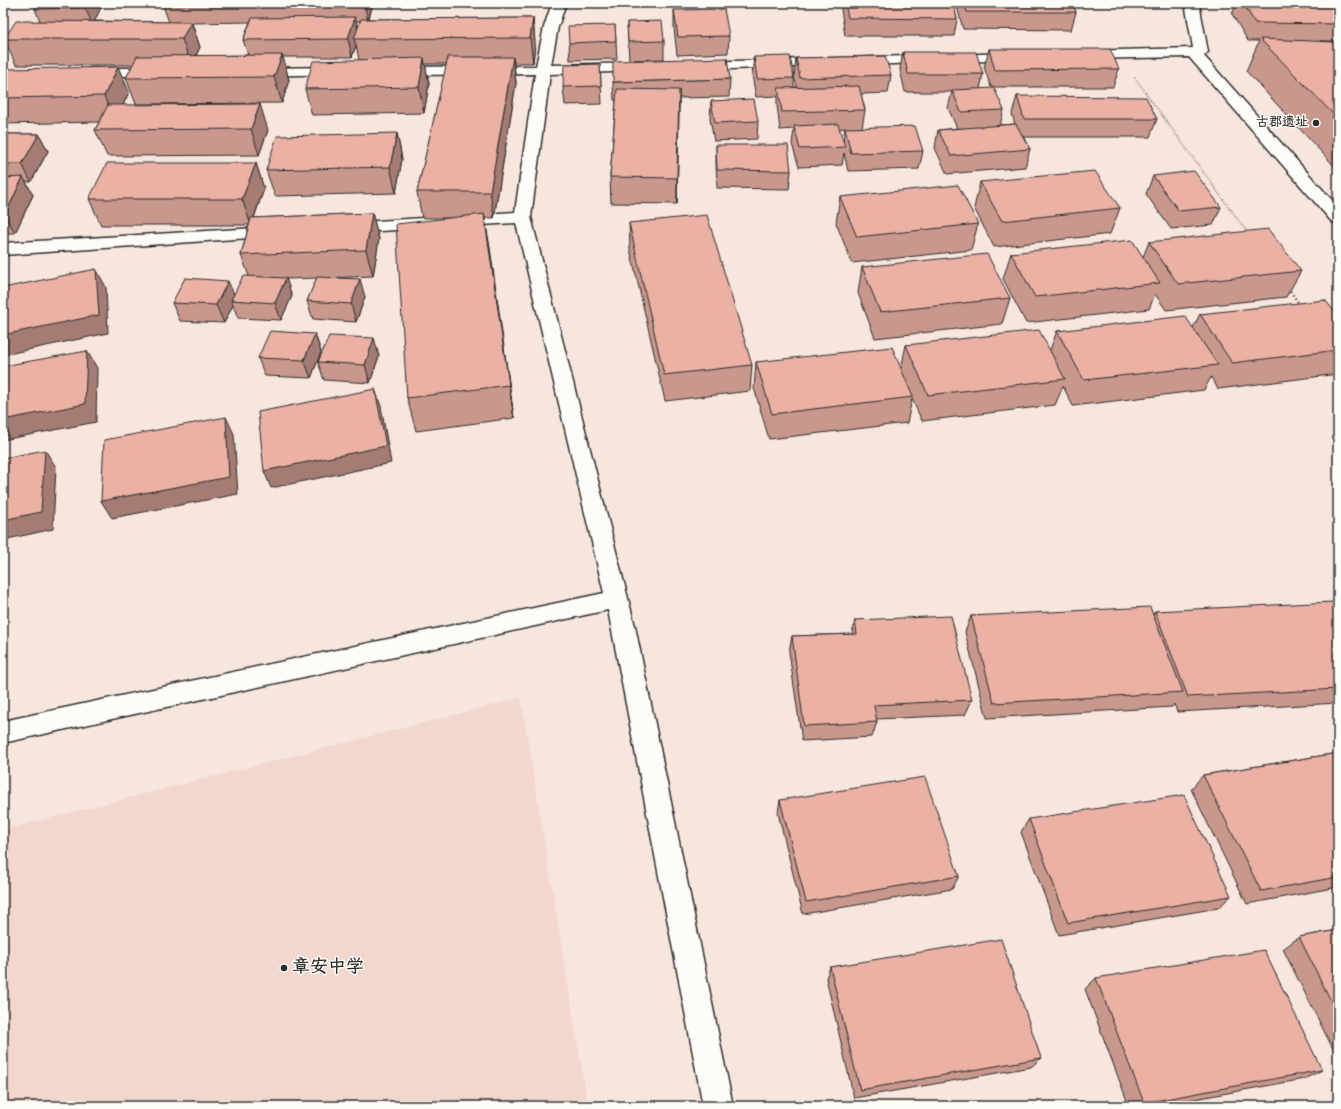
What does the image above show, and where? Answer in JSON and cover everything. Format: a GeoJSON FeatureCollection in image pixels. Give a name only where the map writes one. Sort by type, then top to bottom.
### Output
{"type":"FeatureCollection","features":[{"type":"Feature","properties":{"kind":"street"},"geometry":{"type":"LineString","coordinates":[[559,3],[551,27],[543,70],[523,217],[617,599],[718,1106]]}},
{"type":"Feature","properties":{"kind":"street"},"geometry":{"type":"LineString","coordinates":[[1070,55],[1201,52],[1192,3]]}},
{"type":"Feature","properties":{"kind":"street"},"geometry":{"type":"LineString","coordinates":[[1193,52],[1338,218]]}},
{"type":"Feature","properties":{"kind":"street"},"geometry":{"type":"LineString","coordinates":[[687,66],[1030,56]]}},
{"type":"Feature","properties":{"kind":"street"},"geometry":{"type":"LineString","coordinates":[[386,71],[543,70],[655,67]]}},
{"type":"Feature","properties":{"kind":"street"},"geometry":{"type":"LineString","coordinates":[[244,72],[354,71]]}},
{"type":"Feature","properties":{"kind":"street"},"geometry":{"type":"LineString","coordinates":[[78,73],[173,72]]}},
{"type":"Feature","properties":{"kind":"street"},"geometry":{"type":"LineString","coordinates":[[326,229],[523,217]]}},
{"type":"Feature","properties":{"kind":"street"},"geometry":{"type":"LineString","coordinates":[[3,249],[295,231]]}},
{"type":"Feature","properties":{"kind":"street"},"geometry":{"type":"LineString","coordinates":[[3,732],[617,599]]}},
{"type":"Feature","properties":{"kind":"path"},"geometry":{"type":"LineString","coordinates":[[1118,54],[1249,235]]}},
{"type":"Feature","properties":{"kind":"path"},"geometry":{"type":"LineString","coordinates":[[1286,286],[1300,306]]}},
{"type":"Feature","properties":{"kind":"shaded area","name":"章安中学"},"geometry":{"type":"Polygon","coordinates":[[[521,698],[588,1106],[3,1106],[3,830],[521,698]]]}},
{"type":"Feature","properties":{"kind":"building"},"geometry":{"type":"Polygon","coordinates":[[[38,3],[88,3],[85,8],[35,9],[38,3]]]}},
{"type":"Feature","properties":{"kind":"building"},"geometry":{"type":"Polygon","coordinates":[[[845,3],[953,3],[957,19],[848,18],[845,3]]]}},
{"type":"Feature","properties":{"kind":"building"},"geometry":{"type":"Polygon","coordinates":[[[964,3],[1072,3],[1076,12],[967,12],[964,3]]]}},
{"type":"Feature","properties":{"kind":"building"},"geometry":{"type":"Polygon","coordinates":[[[1243,3],[1338,3],[1338,24],[1255,23],[1243,3]]]}},
{"type":"Feature","properties":{"kind":"building"},"geometry":{"type":"Polygon","coordinates":[[[724,9],[729,36],[678,37],[674,10],[724,9]]]}},
{"type":"Feature","properties":{"kind":"building"},"geometry":{"type":"Polygon","coordinates":[[[355,17],[348,39],[243,40],[252,18],[355,17]]]}},
{"type":"Feature","properties":{"kind":"building"},"geometry":{"type":"Polygon","coordinates":[[[533,18],[530,38],[354,39],[361,19],[533,18]]]}},
{"type":"Feature","properties":{"kind":"building"},"geometry":{"type":"Polygon","coordinates":[[[16,21],[191,22],[182,39],[4,39],[16,21]]]}},
{"type":"Feature","properties":{"kind":"building"},"geometry":{"type":"Polygon","coordinates":[[[662,21],[664,41],[628,42],[627,22],[662,21]]]}},
{"type":"Feature","properties":{"kind":"building"},"geometry":{"type":"Polygon","coordinates":[[[615,25],[616,41],[569,43],[568,26],[615,25]]]}},
{"type":"Feature","properties":{"kind":"building"},"geometry":{"type":"Polygon","coordinates":[[[1260,39],[1338,42],[1338,119],[1260,39]]]}},
{"type":"Feature","properties":{"kind":"building"},"geometry":{"type":"Polygon","coordinates":[[[989,49],[1110,49],[1119,69],[995,70],[989,49]]]}},
{"type":"Feature","properties":{"kind":"building"},"geometry":{"type":"Polygon","coordinates":[[[903,52],[976,52],[983,74],[908,74],[903,52]]]}},
{"type":"Feature","properties":{"kind":"building"},"geometry":{"type":"Polygon","coordinates":[[[282,55],[274,77],[126,78],[137,56],[282,55]]]}},
{"type":"Feature","properties":{"kind":"building"},"geometry":{"type":"Polygon","coordinates":[[[790,56],[794,78],[757,79],[754,57],[790,56]]]}},
{"type":"Feature","properties":{"kind":"building"},"geometry":{"type":"Polygon","coordinates":[[[885,56],[891,75],[800,78],[796,58],[885,56]]]}},
{"type":"Feature","properties":{"kind":"building"},"geometry":{"type":"Polygon","coordinates":[[[448,57],[513,57],[490,192],[417,192],[448,57]]]}},
{"type":"Feature","properties":{"kind":"building"},"geometry":{"type":"Polygon","coordinates":[[[424,58],[419,87],[305,89],[313,61],[424,58]]]}},
{"type":"Feature","properties":{"kind":"building"},"geometry":{"type":"Polygon","coordinates":[[[727,58],[730,79],[613,82],[613,61],[727,58]]]}},
{"type":"Feature","properties":{"kind":"building"},"geometry":{"type":"Polygon","coordinates":[[[600,64],[601,86],[563,87],[564,65],[600,64]]]}},
{"type":"Feature","properties":{"kind":"building"},"geometry":{"type":"Polygon","coordinates":[[[118,67],[104,96],[3,98],[3,73],[6,69],[118,67]]]}},
{"type":"Feature","properties":{"kind":"building"},"geometry":{"type":"Polygon","coordinates":[[[859,86],[865,110],[782,112],[778,88],[859,86]]]}},
{"type":"Feature","properties":{"kind":"building"},"geometry":{"type":"Polygon","coordinates":[[[994,88],[1004,110],[961,112],[952,90],[994,88]]]}},
{"type":"Feature","properties":{"kind":"building"},"geometry":{"type":"Polygon","coordinates":[[[617,89],[679,90],[677,178],[610,177],[617,89]]]}},
{"type":"Feature","properties":{"kind":"building"},"geometry":{"type":"Polygon","coordinates":[[[1017,96],[1146,97],[1157,119],[1024,119],[1017,96]]]}},
{"type":"Feature","properties":{"kind":"building"},"geometry":{"type":"Polygon","coordinates":[[[754,99],[758,121],[715,123],[711,101],[754,99]]]}},
{"type":"Feature","properties":{"kind":"building"},"geometry":{"type":"Polygon","coordinates":[[[260,104],[251,129],[95,130],[108,105],[260,104]]]}},
{"type":"Feature","properties":{"kind":"building"},"geometry":{"type":"Polygon","coordinates":[[[838,124],[845,147],[800,149],[794,126],[838,124]]]}},
{"type":"Feature","properties":{"kind":"building"},"geometry":{"type":"Polygon","coordinates":[[[1016,124],[1030,149],[951,156],[938,130],[1016,124]]]}},
{"type":"Feature","properties":{"kind":"building"},"geometry":{"type":"Polygon","coordinates":[[[915,126],[923,151],[851,153],[845,128],[915,126]]]}},
{"type":"Feature","properties":{"kind":"building"},"geometry":{"type":"Polygon","coordinates":[[[397,133],[390,167],[266,170],[277,136],[397,133]]]}},
{"type":"Feature","properties":{"kind":"building"},"geometry":{"type":"Polygon","coordinates":[[[3,134],[39,134],[22,164],[3,164],[3,134]]]}},
{"type":"Feature","properties":{"kind":"building"},"geometry":{"type":"Polygon","coordinates":[[[716,145],[788,145],[791,171],[717,170],[716,145]]]}},
{"type":"Feature","properties":{"kind":"building"},"geometry":{"type":"Polygon","coordinates":[[[107,163],[256,163],[242,199],[89,199],[107,163]]]}},
{"type":"Feature","properties":{"kind":"building"},"geometry":{"type":"Polygon","coordinates":[[[1095,171],[1120,208],[1002,221],[980,182],[1095,171]]]}},
{"type":"Feature","properties":{"kind":"building"},"geometry":{"type":"Polygon","coordinates":[[[1194,171],[1221,207],[1179,211],[1153,176],[1194,171]]]}},
{"type":"Feature","properties":{"kind":"building"},"geometry":{"type":"Polygon","coordinates":[[[23,177],[5,215],[3,215],[3,178],[23,177]]]}},
{"type":"Feature","properties":{"kind":"building"},"geometry":{"type":"Polygon","coordinates":[[[958,185],[978,224],[857,237],[840,197],[958,185]]]}},
{"type":"Feature","properties":{"kind":"building"},"geometry":{"type":"Polygon","coordinates":[[[372,213],[366,250],[241,255],[251,218],[372,213]]]}},
{"type":"Feature","properties":{"kind":"building"},"geometry":{"type":"Polygon","coordinates":[[[484,214],[509,385],[407,398],[396,224],[484,214]]]}},
{"type":"Feature","properties":{"kind":"building"},"geometry":{"type":"Polygon","coordinates":[[[707,215],[752,365],[664,375],[629,223],[707,215]]]}},
{"type":"Feature","properties":{"kind":"building"},"geometry":{"type":"Polygon","coordinates":[[[1268,229],[1301,271],[1178,284],[1149,242],[1268,229]]]}},
{"type":"Feature","properties":{"kind":"building"},"geometry":{"type":"Polygon","coordinates":[[[1132,240],[1160,283],[1035,297],[1011,253],[1132,240]]]}},
{"type":"Feature","properties":{"kind":"building"},"geometry":{"type":"Polygon","coordinates":[[[987,254],[1010,298],[880,312],[862,267],[987,254]]]}},
{"type":"Feature","properties":{"kind":"building"},"geometry":{"type":"Polygon","coordinates":[[[96,269],[99,315],[3,335],[3,288],[96,269]]]}},
{"type":"Feature","properties":{"kind":"building"},"geometry":{"type":"Polygon","coordinates":[[[243,276],[286,278],[275,303],[231,300],[243,276]]]}},
{"type":"Feature","properties":{"kind":"building"},"geometry":{"type":"Polygon","coordinates":[[[317,277],[360,279],[351,304],[307,301],[317,277]]]}},
{"type":"Feature","properties":{"kind":"building"},"geometry":{"type":"Polygon","coordinates":[[[185,278],[228,281],[216,305],[172,303],[185,278]]]}},
{"type":"Feature","properties":{"kind":"building"},"geometry":{"type":"Polygon","coordinates":[[[1325,300],[1338,316],[1338,350],[1232,363],[1200,314],[1325,300]]]}},
{"type":"Feature","properties":{"kind":"building"},"geometry":{"type":"Polygon","coordinates":[[[1185,316],[1218,365],[1084,380],[1057,331],[1185,316]]]}},
{"type":"Feature","properties":{"kind":"building"},"geometry":{"type":"Polygon","coordinates":[[[1039,330],[1065,379],[928,395],[906,345],[1039,330]]]}},
{"type":"Feature","properties":{"kind":"building"},"geometry":{"type":"Polygon","coordinates":[[[270,331],[315,334],[304,360],[258,358],[270,331]]]}},
{"type":"Feature","properties":{"kind":"building"},"geometry":{"type":"Polygon","coordinates":[[[329,336],[374,338],[365,365],[318,362],[329,336]]]}},
{"type":"Feature","properties":{"kind":"building"},"geometry":{"type":"Polygon","coordinates":[[[892,347],[913,397],[772,414],[756,362],[892,347]]]}},
{"type":"Feature","properties":{"kind":"building"},"geometry":{"type":"Polygon","coordinates":[[[87,351],[85,404],[3,420],[3,366],[87,351]]]}},
{"type":"Feature","properties":{"kind":"building"},"geometry":{"type":"Polygon","coordinates":[[[375,389],[386,446],[264,471],[258,412],[375,389]]]}},
{"type":"Feature","properties":{"kind":"building"},"geometry":{"type":"Polygon","coordinates":[[[226,417],[229,477],[101,501],[104,440],[226,417]]]}},
{"type":"Feature","properties":{"kind":"building"},"geometry":{"type":"Polygon","coordinates":[[[45,450],[41,512],[3,520],[3,458],[45,450]]]}},
{"type":"Feature","properties":{"kind":"building"},"geometry":{"type":"Polygon","coordinates":[[[1332,602],[1338,614],[1338,689],[1188,697],[1155,611],[1332,602]]]}},
{"type":"Feature","properties":{"kind":"building"},"geometry":{"type":"Polygon","coordinates":[[[1150,607],[1183,692],[994,703],[971,616],[1150,607]]]}},
{"type":"Feature","properties":{"kind":"building"},"geometry":{"type":"Polygon","coordinates":[[[951,616],[972,700],[874,705],[877,722],[804,726],[792,636],[857,634],[855,620],[951,616]]]}},
{"type":"Feature","properties":{"kind":"building"},"geometry":{"type":"Polygon","coordinates":[[[1338,753],[1338,877],[1261,891],[1203,775],[1338,753]]]}},
{"type":"Feature","properties":{"kind":"building"},"geometry":{"type":"Polygon","coordinates":[[[925,777],[959,876],[806,902],[780,800],[925,777]]]}},
{"type":"Feature","properties":{"kind":"building"},"geometry":{"type":"Polygon","coordinates":[[[1184,795],[1231,896],[1068,923],[1029,819],[1184,795]]]}},
{"type":"Feature","properties":{"kind":"building"},"geometry":{"type":"Polygon","coordinates":[[[1338,930],[1338,1015],[1299,937],[1338,930]]]}},
{"type":"Feature","properties":{"kind":"building"},"geometry":{"type":"Polygon","coordinates":[[[1001,939],[1041,1058],[860,1090],[830,967],[1001,939]]]}},
{"type":"Feature","properties":{"kind":"building"},"geometry":{"type":"Polygon","coordinates":[[[1264,950],[1322,1070],[1144,1103],[1096,978],[1264,950]]]}},
{"type":"Feature","properties":{"kind":"place","name":"古郡遗址"},"geometry":{"type":"Point","coordinates":[1316,123]}},
{"type":"Feature","properties":{"kind":"place","name":"章安中学"},"geometry":{"type":"Point","coordinates":[284,968]}}]}
